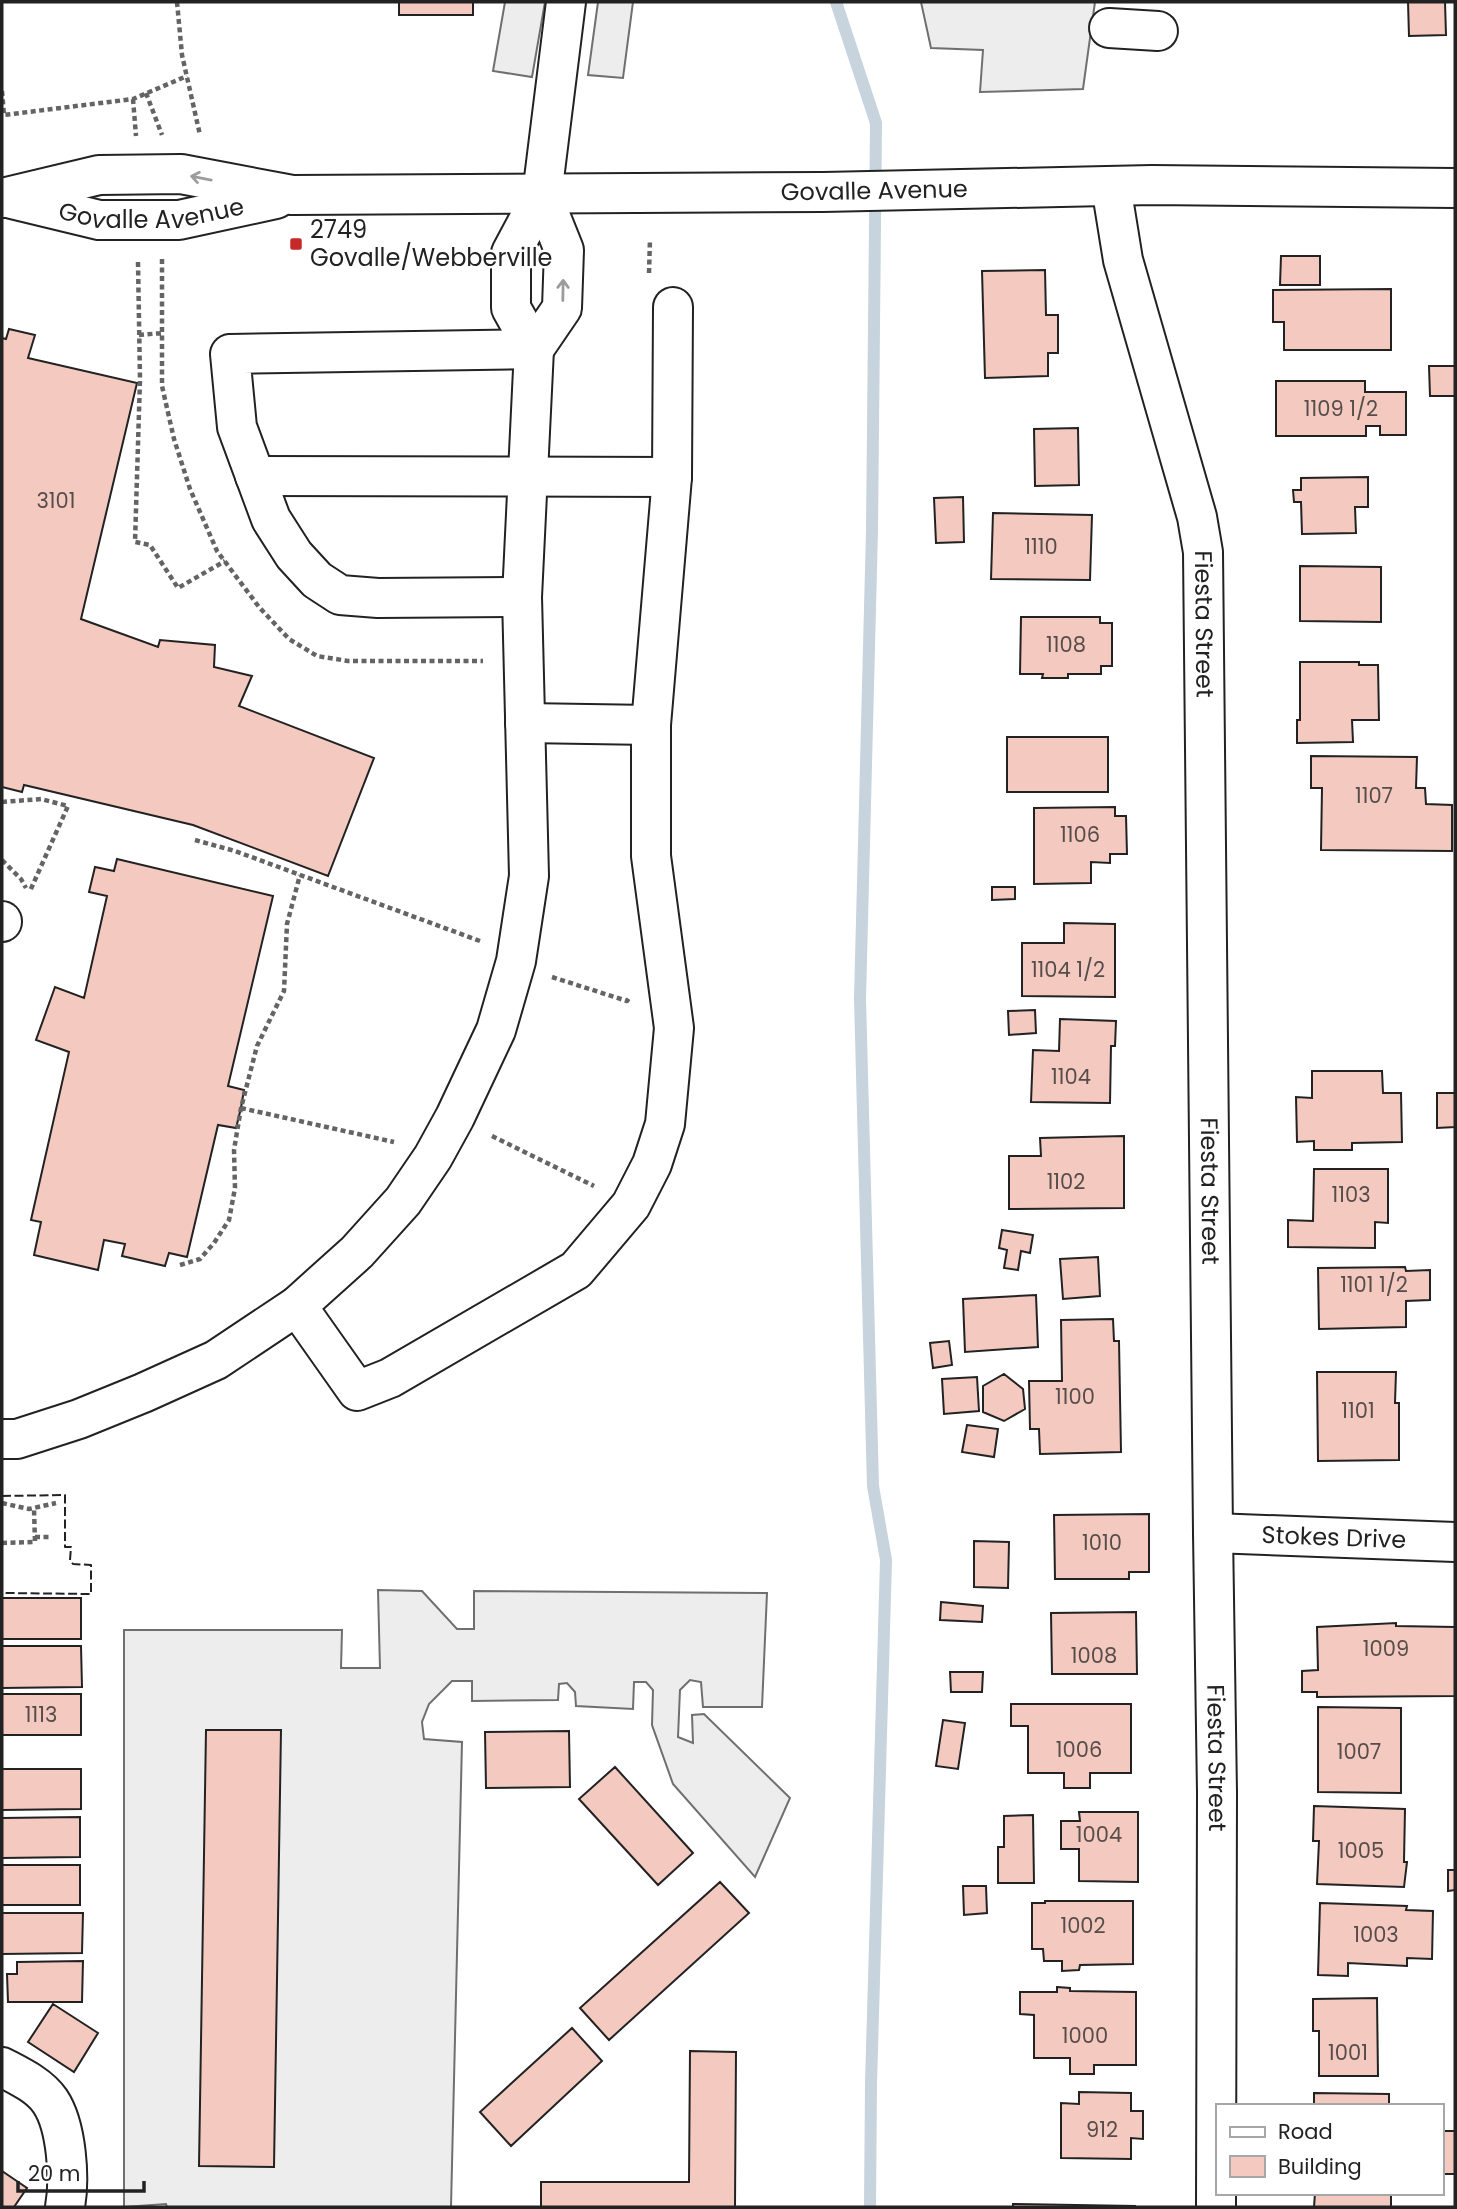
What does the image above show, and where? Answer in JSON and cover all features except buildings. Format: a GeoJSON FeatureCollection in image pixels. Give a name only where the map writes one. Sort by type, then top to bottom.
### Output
{"type":"FeatureCollection","features":[{"type":"Feature","properties":{"kind":"street"},"geometry":{"type":"LineString","coordinates":[[2,1439],[17,1439],[79,1419],[143,1393],[216,1360],[297,1306],[358,1252],[403,1201],[450,1127],[496,1030],[516,961],[529,876],[522,597],[534,349],[511,307],[511,253],[542,195],[566,2]]}},
{"type":"Feature","properties":{"kind":"street"},"geometry":{"type":"LineString","coordinates":[[1108,28],[1158,31]]}},
{"type":"Feature","properties":{"kind":"street","name":"Govalle Avenue"},"geometry":{"type":"LineString","coordinates":[[5,198],[99,175],[170,174],[292,195],[823,192],[1111,186],[1455,188]]}},
{"type":"Feature","properties":{"kind":"street","name":"Fiesta Street"},"geometry":{"type":"LineString","coordinates":[[1111,186],[1124,260],[1197,517],[1203,552],[1217,1793],[1216,2104]]}},
{"type":"Feature","properties":{"kind":"street"},"geometry":{"type":"LineString","coordinates":[[534,349],[562,308],[564,250],[542,195]]}},
{"type":"Feature","properties":{"kind":"street"},"geometry":{"type":"LineString","coordinates":[[297,1306],[357,1391],[390,1378],[576,1270],[631,1205],[652,1164],[665,1124],[674,1028],[650,856],[651,725],[672,477],[661,293]]}},
{"type":"Feature","properties":{"kind":"street"},"geometry":{"type":"LineString","coordinates":[[522,597],[378,598],[340,595],[317,580],[294,555],[271,519],[237,427],[230,354],[534,349]]}},
{"type":"Feature","properties":{"kind":"street"},"geometry":{"type":"LineString","coordinates":[[255,476],[672,477]]}},
{"type":"Feature","properties":{"kind":"street"},"geometry":{"type":"LineString","coordinates":[[525,723],[651,725]]}},
{"type":"Feature","properties":{"kind":"street","name":"Stokes Drive"},"geometry":{"type":"LineString","coordinates":[[1213,1533],[1455,1542]]}},
{"type":"Feature","properties":{"kind":"street"},"geometry":{"type":"LineString","coordinates":[[2,2067],[33,2084],[51,2102],[62,2128],[68,2189],[65,2207]]}},
{"type":"Feature","properties":{"kind":"path"},"geometry":{"type":"LineString","coordinates":[[177,2],[187,76],[197,124]]}},
{"type":"Feature","properties":{"kind":"path"},"geometry":{"type":"LineString","coordinates":[[2,90],[4,115],[133,99],[187,76]]}},
{"type":"Feature","properties":{"kind":"path"},"geometry":{"type":"LineString","coordinates":[[146,93],[158,125]]}},
{"type":"Feature","properties":{"kind":"path"},"geometry":{"type":"LineString","coordinates":[[133,99],[135,128]]}},
{"type":"Feature","properties":{"kind":"path"},"geometry":{"type":"LineString","coordinates":[[650,239],[661,293]]}},
{"type":"Feature","properties":{"kind":"path"},"geometry":{"type":"LineString","coordinates":[[137,253],[139,335],[135,542],[150,545],[178,588],[225,561]]}},
{"type":"Feature","properties":{"kind":"path"},"geometry":{"type":"LineString","coordinates":[[139,335],[163,333]]}},
{"type":"Feature","properties":{"kind":"path"},"geometry":{"type":"LineString","coordinates":[[2,802],[41,799],[68,806],[29,893]]}},
{"type":"Feature","properties":{"kind":"path"},"geometry":{"type":"LineString","coordinates":[[195,840],[236,851],[483,942],[481,953]]}},
{"type":"Feature","properties":{"kind":"path"},"geometry":{"type":"LineString","coordinates":[[180,1265],[200,1259],[229,1220],[235,1188],[234,1150],[241,1108],[257,1046],[284,990],[287,924],[300,875]]}},
{"type":"Feature","properties":{"kind":"path"},"geometry":{"type":"LineString","coordinates":[[551,977],[627,1001],[634,991]]}},
{"type":"Feature","properties":{"kind":"path"},"geometry":{"type":"LineString","coordinates":[[241,1108],[400,1143],[395,1152]]}},
{"type":"Feature","properties":{"kind":"path"},"geometry":{"type":"LineString","coordinates":[[491,1136],[598,1188]]}},
{"type":"Feature","properties":{"kind":"path"},"geometry":{"type":"LineString","coordinates":[[2,1503],[29,1510],[56,1503]]}},
{"type":"Feature","properties":{"kind":"path"},"geometry":{"type":"LineString","coordinates":[[34,1509],[35,1542]]}},
{"type":"Feature","properties":{"kind":"path"},"geometry":{"type":"LineString","coordinates":[[2,1542],[35,1542],[50,1537]]}},
{"type":"Feature","properties":{"kind":"shaded area"},"geometry":{"type":"Polygon","coordinates":[[[505,2],[545,2],[532,77],[493,71],[505,2]]]}},
{"type":"Feature","properties":{"kind":"shaded area"},"geometry":{"type":"Polygon","coordinates":[[[598,2],[633,2],[623,78],[588,75],[598,2]]]}},
{"type":"Feature","properties":{"kind":"shaded area"},"geometry":{"type":"Polygon","coordinates":[[[921,2],[1095,2],[1083,89],[980,92],[983,50],[931,48],[921,2]]]}},
{"type":"Feature","properties":{"kind":"shaded area"},"geometry":{"type":"Polygon","coordinates":[[[378,1590],[422,1591],[457,1629],[474,1629],[474,1591],[767,1593],[762,1707],[703,1707],[701,1682],[690,1680],[680,1690],[678,1737],[693,1743],[692,1715],[704,1714],[790,1798],[755,1877],[673,1784],[652,1725],[653,1690],[646,1682],[634,1682],[633,1709],[576,1706],[575,1692],[567,1683],[559,1684],[558,1700],[472,1701],[472,1681],[452,1681],[429,1704],[422,1722],[424,1739],[462,1742],[451,2207],[167,2207],[166,2204],[124,2207],[124,1630],[342,1630],[341,1668],[380,1668],[378,1590]]]}},
{"type":"Feature","properties":{"kind":"waterway"},"geometry":{"type":"LineString","coordinates":[[836,2],[876,123],[872,530],[860,999],[873,1486],[886,1560],[870,2207]]}},
{"type":"Feature","properties":{"kind":"fence"},"geometry":{"type":"LineString","coordinates":[[2,1496],[65,1495],[65,1547],[71,1547],[70,1560],[73,1564],[91,1565],[91,1594],[4,1593]]}},
{"type":"Feature","properties":{"kind":"place","name":"2749 Govalle/Webberville"},"geometry":{"type":"Point","coordinates":[296,244]}}]}
